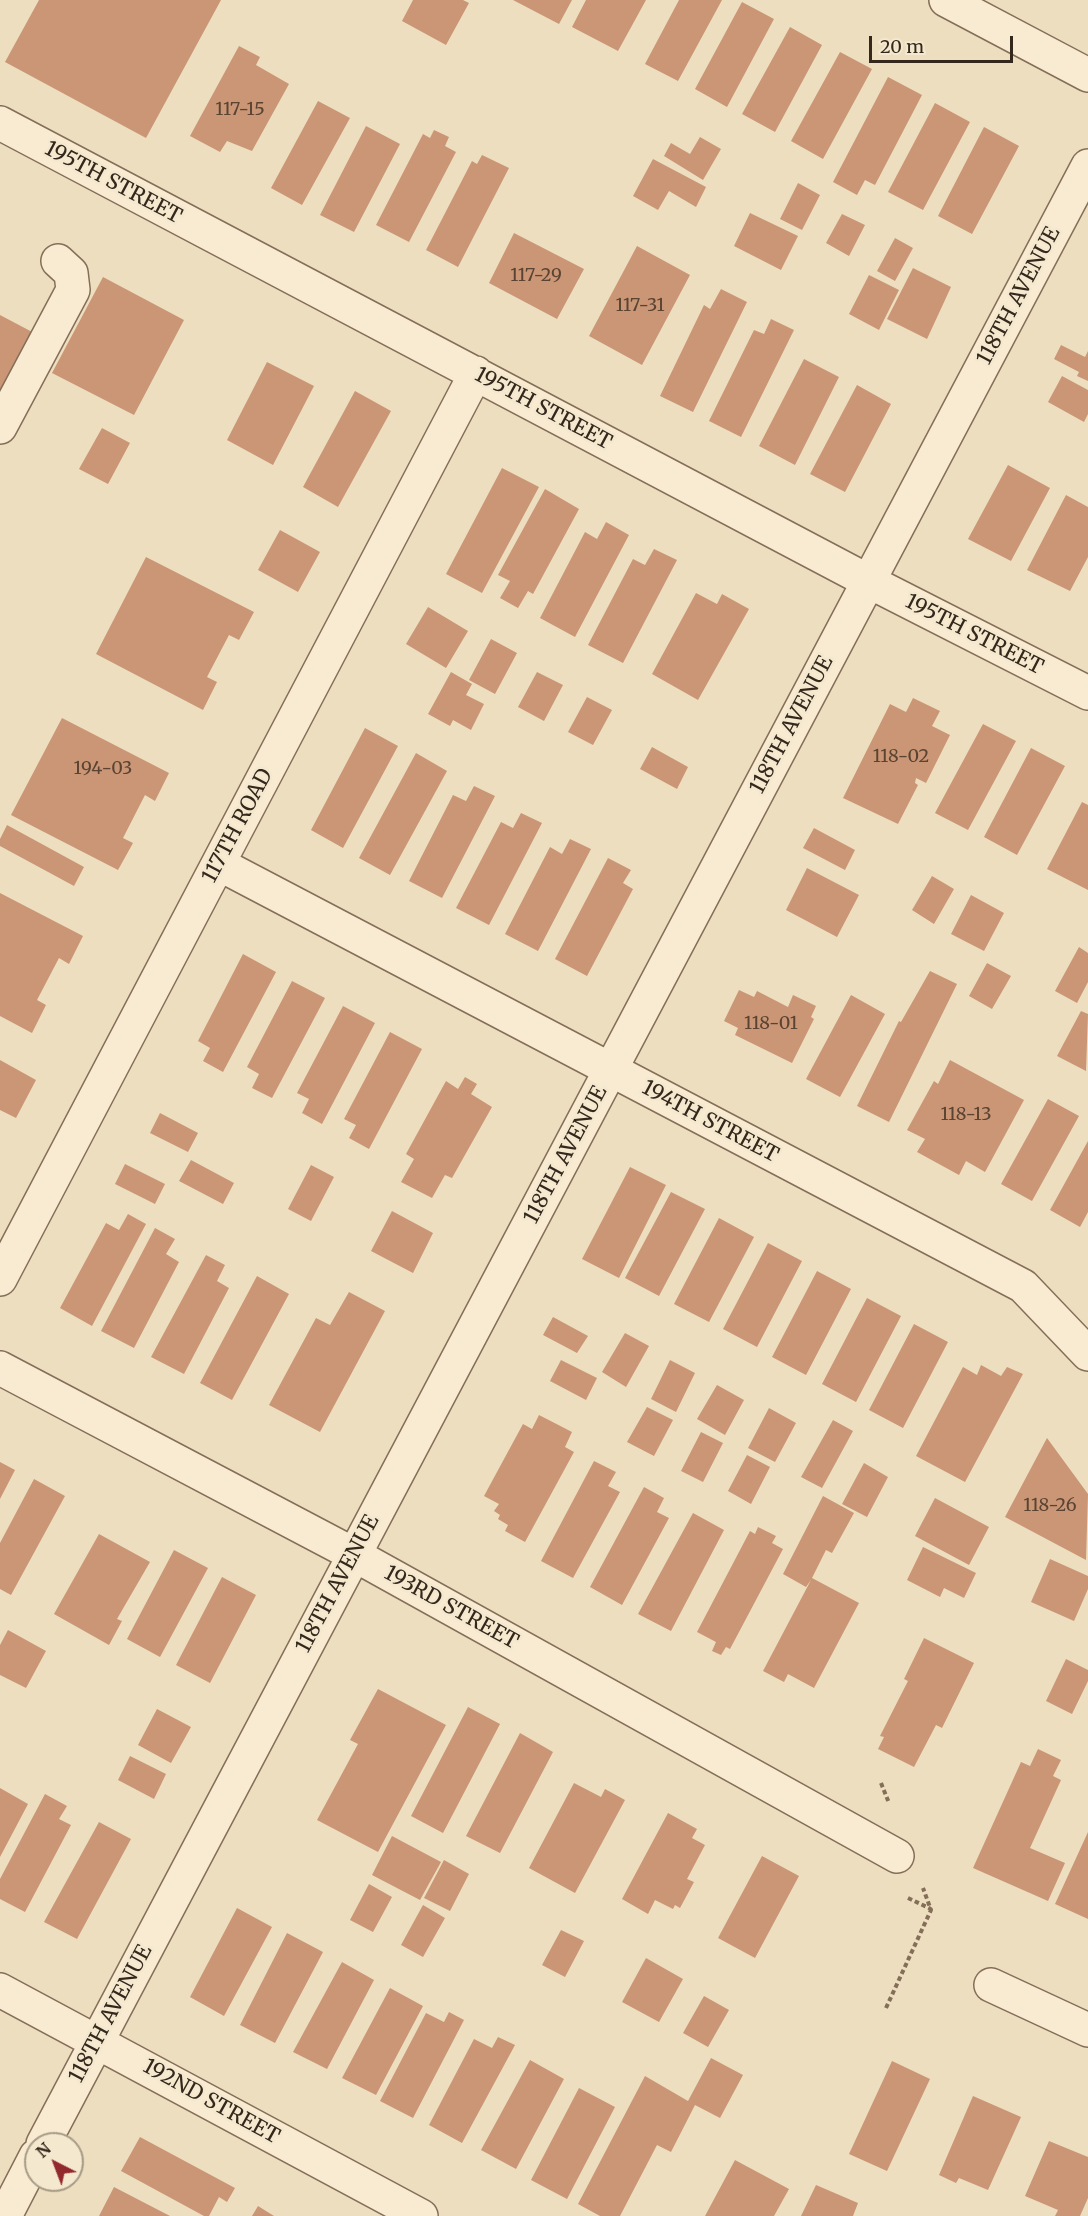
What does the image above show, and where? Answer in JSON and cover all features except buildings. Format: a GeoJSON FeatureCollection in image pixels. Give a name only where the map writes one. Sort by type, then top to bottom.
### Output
{"type":"FeatureCollection","features":[{"type":"Feature","properties":{"kind":"street"},"geometry":{"type":"LineString","coordinates":[[946,0],[1088,75]]}},
{"type":"Feature","properties":{"kind":"street","name":"195TH STREET"},"geometry":{"type":"LineString","coordinates":[[0,123],[868,581],[1088,693]]}},
{"type":"Feature","properties":{"kind":"street","name":"118TH AVENUE"},"geometry":{"type":"LineString","coordinates":[[49,2132],[1088,166]]}},
{"type":"Feature","properties":{"kind":"street"},"geometry":{"type":"LineString","coordinates":[[0,427],[73,290],[70,273],[58,261]]}},
{"type":"Feature","properties":{"kind":"street","name":"117TH ROAD"},"geometry":{"type":"LineString","coordinates":[[0,1279],[476,373]]}},
{"type":"Feature","properties":{"kind":"street","name":"194TH STREET"},"geometry":{"type":"LineString","coordinates":[[219,864],[1023,1286],[1088,1354]]}},
{"type":"Feature","properties":{"kind":"street","name":"193RD STREET"},"geometry":{"type":"LineString","coordinates":[[0,1368],[353,1554],[897,1856]]}},
{"type":"Feature","properties":{"kind":"street"},"geometry":{"type":"LineString","coordinates":[[991,1985],[1088,2030]]}},
{"type":"Feature","properties":{"kind":"street","name":"192ND STREET"},"geometry":{"type":"LineString","coordinates":[[0,1990],[421,2216]]}},
{"type":"Feature","properties":{"kind":"street"},"geometry":{"type":"LineString","coordinates":[[4,2216],[24,2178]]}},
{"type":"Feature","properties":{"kind":"path"},"geometry":{"type":"LineString","coordinates":[[886,2008],[932,1910]]}}]}
